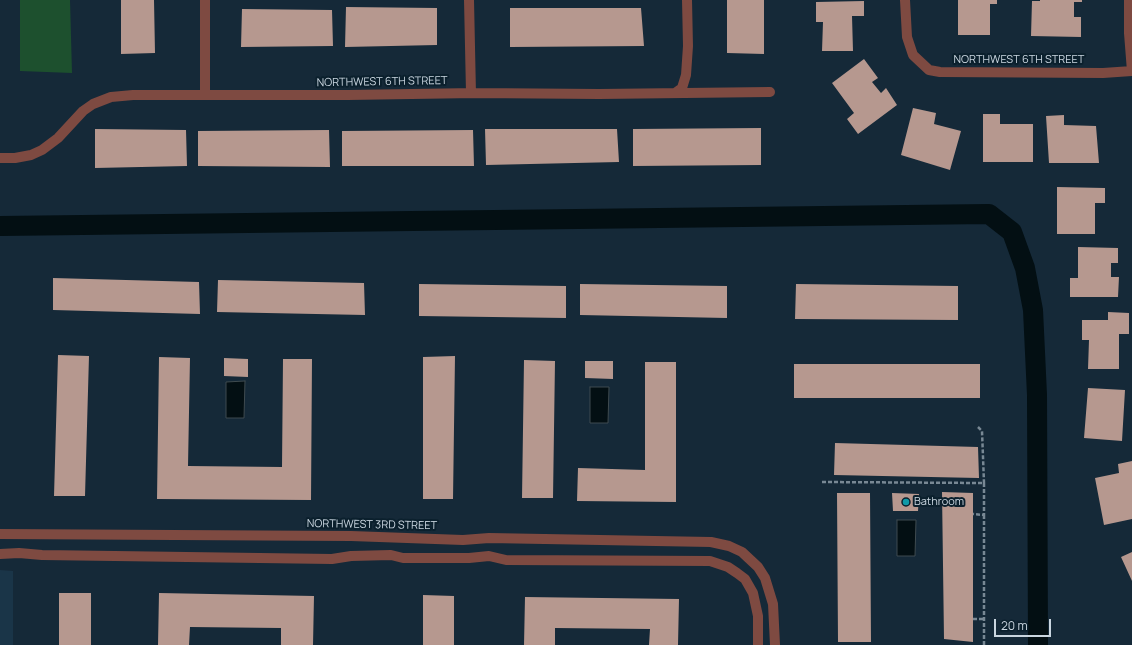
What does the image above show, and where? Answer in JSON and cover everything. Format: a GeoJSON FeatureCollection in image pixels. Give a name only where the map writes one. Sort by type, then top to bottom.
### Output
{"type":"FeatureCollection","features":[{"type":"Feature","properties":{"kind":"street"},"geometry":{"type":"LineString","coordinates":[[205,0],[205,95]]}},
{"type":"Feature","properties":{"kind":"street"},"geometry":{"type":"LineString","coordinates":[[469,0],[471,93]]}},
{"type":"Feature","properties":{"kind":"street"},"geometry":{"type":"LineString","coordinates":[[675,93],[682,88],[686,75],[688,46],[687,0]]}},
{"type":"Feature","properties":{"kind":"street","name":"NORTHWEST 6TH STREET"},"geometry":{"type":"LineString","coordinates":[[905,0],[907,37],[912,55],[929,70],[940,72],[1132,71]]}},
{"type":"Feature","properties":{"kind":"street"},"geometry":{"type":"LineString","coordinates":[[1129,0],[1129,33],[1132,71]]}},
{"type":"Feature","properties":{"kind":"street","name":"NORTHWEST 6TH STREET"},"geometry":{"type":"LineString","coordinates":[[0,158],[15,158],[32,155],[42,150],[58,138],[83,111],[93,104],[111,97],[133,95],[348,96],[471,93],[607,94],[770,92]]}},
{"type":"Feature","properties":{"kind":"street","name":"NORTHWEST 3RD STREET"},"geometry":{"type":"LineString","coordinates":[[0,534],[351,536],[463,540],[502,538],[711,542],[729,546],[742,552],[758,567],[765,578],[773,604],[775,645]]}},
{"type":"Feature","properties":{"kind":"street"},"geometry":{"type":"LineString","coordinates":[[0,554],[19,553],[42,555],[332,559],[350,556],[391,555],[403,558],[469,558],[489,556],[506,560],[710,561],[728,568],[745,579],[753,593],[758,616],[758,645]]}},
{"type":"Feature","properties":{"kind":"path"},"geometry":{"type":"LineString","coordinates":[[978,427],[982,432],[984,483],[984,645]]}},
{"type":"Feature","properties":{"kind":"path"},"geometry":{"type":"LineString","coordinates":[[822,482],[984,483]]}},
{"type":"Feature","properties":{"kind":"path"},"geometry":{"type":"LineString","coordinates":[[973,514],[984,515]]}},
{"type":"Feature","properties":{"kind":"path"},"geometry":{"type":"LineString","coordinates":[[973,619],[984,619]]}},
{"type":"Feature","properties":{"kind":"shaded area"},"geometry":{"type":"Polygon","coordinates":[[[245,381],[244,418],[226,418],[226,382],[245,381]]]}},
{"type":"Feature","properties":{"kind":"shaded area"},"geometry":{"type":"Polygon","coordinates":[[[590,387],[609,387],[608,423],[590,423],[590,387]]]}},
{"type":"Feature","properties":{"kind":"shaded area"},"geometry":{"type":"Polygon","coordinates":[[[897,520],[916,520],[915,556],[897,556],[897,520]]]}},
{"type":"Feature","properties":{"kind":"shaded area"},"geometry":{"type":"Polygon","coordinates":[[[0,570],[13,571],[13,645],[0,645],[0,570]]]}},
{"type":"Feature","properties":{"kind":"green space"},"geometry":{"type":"Polygon","coordinates":[[[20,0],[70,0],[72,73],[20,71],[20,0]]]}},
{"type":"Feature","properties":{"kind":"building"},"geometry":{"type":"Polygon","coordinates":[[[121,0],[154,0],[155,53],[121,54],[121,0]]]}},
{"type":"Feature","properties":{"kind":"building"},"geometry":{"type":"Polygon","coordinates":[[[727,0],[764,0],[764,54],[727,53],[727,0]]]}},
{"type":"Feature","properties":{"kind":"building"},"geometry":{"type":"Polygon","coordinates":[[[958,0],[997,0],[997,4],[990,4],[990,35],[958,35],[958,0]]]}},
{"type":"Feature","properties":{"kind":"building"},"geometry":{"type":"Polygon","coordinates":[[[1082,0],[1082,2],[1074,2],[1074,17],[1081,17],[1081,37],[1031,36],[1032,1],[1082,0]]]}},
{"type":"Feature","properties":{"kind":"building"},"geometry":{"type":"Polygon","coordinates":[[[864,1],[864,16],[852,16],[853,51],[822,51],[823,22],[816,22],[816,2],[864,1]]]}},
{"type":"Feature","properties":{"kind":"building"},"geometry":{"type":"Polygon","coordinates":[[[346,7],[437,8],[437,45],[345,47],[346,7]]]}},
{"type":"Feature","properties":{"kind":"building"},"geometry":{"type":"Polygon","coordinates":[[[510,8],[641,8],[644,46],[510,47],[510,8]]]}},
{"type":"Feature","properties":{"kind":"building"},"geometry":{"type":"Polygon","coordinates":[[[242,9],[332,10],[333,46],[241,47],[242,9]]]}},
{"type":"Feature","properties":{"kind":"building"},"geometry":{"type":"Polygon","coordinates":[[[864,59],[878,78],[872,82],[881,93],[886,88],[897,105],[858,134],[847,119],[854,113],[832,83],[864,59]]]}},
{"type":"Feature","properties":{"kind":"building"},"geometry":{"type":"Polygon","coordinates":[[[913,108],[936,113],[934,124],[961,131],[950,170],[901,155],[913,108]]]}},
{"type":"Feature","properties":{"kind":"building"},"geometry":{"type":"Polygon","coordinates":[[[983,114],[1000,114],[1000,124],[1033,124],[1033,162],[983,162],[983,114]]]}},
{"type":"Feature","properties":{"kind":"building"},"geometry":{"type":"Polygon","coordinates":[[[1064,115],[1064,125],[1096,126],[1099,163],[1049,163],[1046,116],[1064,115]]]}},
{"type":"Feature","properties":{"kind":"building"},"geometry":{"type":"Polygon","coordinates":[[[761,128],[761,165],[633,166],[633,129],[761,128]]]}},
{"type":"Feature","properties":{"kind":"building"},"geometry":{"type":"Polygon","coordinates":[[[95,129],[186,130],[187,166],[95,168],[95,129]]]}},
{"type":"Feature","properties":{"kind":"building"},"geometry":{"type":"Polygon","coordinates":[[[485,129],[617,129],[619,162],[486,165],[485,129]]]}},
{"type":"Feature","properties":{"kind":"building"},"geometry":{"type":"Polygon","coordinates":[[[329,130],[330,167],[198,166],[198,131],[329,130]]]}},
{"type":"Feature","properties":{"kind":"building"},"geometry":{"type":"Polygon","coordinates":[[[473,130],[474,166],[342,166],[342,131],[473,130]]]}},
{"type":"Feature","properties":{"kind":"building"},"geometry":{"type":"Polygon","coordinates":[[[1057,187],[1105,188],[1105,203],[1095,203],[1095,234],[1057,234],[1057,187]]]}},
{"type":"Feature","properties":{"kind":"building"},"geometry":{"type":"Polygon","coordinates":[[[1078,247],[1118,248],[1118,263],[1111,263],[1111,277],[1119,277],[1118,297],[1070,297],[1070,278],[1078,278],[1078,247]]]}},
{"type":"Feature","properties":{"kind":"building"},"geometry":{"type":"Polygon","coordinates":[[[53,278],[199,282],[200,314],[53,310],[53,278]]]}},
{"type":"Feature","properties":{"kind":"building"},"geometry":{"type":"Polygon","coordinates":[[[218,280],[364,283],[365,315],[217,312],[218,280]]]}},
{"type":"Feature","properties":{"kind":"building"},"geometry":{"type":"Polygon","coordinates":[[[419,284],[566,286],[566,318],[419,316],[419,284]]]}},
{"type":"Feature","properties":{"kind":"building"},"geometry":{"type":"Polygon","coordinates":[[[580,284],[727,286],[727,318],[580,315],[580,284]]]}},
{"type":"Feature","properties":{"kind":"building"},"geometry":{"type":"Polygon","coordinates":[[[796,284],[958,286],[958,320],[795,319],[796,284]]]}},
{"type":"Feature","properties":{"kind":"building"},"geometry":{"type":"Polygon","coordinates":[[[1108,312],[1129,313],[1129,334],[1119,334],[1119,369],[1088,369],[1089,340],[1082,340],[1082,320],[1108,320],[1108,312]]]}},
{"type":"Feature","properties":{"kind":"building"},"geometry":{"type":"Polygon","coordinates":[[[58,355],[89,356],[85,496],[54,496],[58,355]]]}},
{"type":"Feature","properties":{"kind":"building"},"geometry":{"type":"Polygon","coordinates":[[[455,356],[453,499],[423,499],[423,357],[455,356]]]}},
{"type":"Feature","properties":{"kind":"building"},"geometry":{"type":"Polygon","coordinates":[[[159,357],[190,358],[188,466],[282,467],[283,359],[312,359],[311,500],[157,499],[159,357]]]}},
{"type":"Feature","properties":{"kind":"building"},"geometry":{"type":"Polygon","coordinates":[[[224,358],[248,359],[248,377],[224,376],[224,358]]]}},
{"type":"Feature","properties":{"kind":"building"},"geometry":{"type":"Polygon","coordinates":[[[524,360],[555,361],[553,498],[522,498],[524,360]]]}},
{"type":"Feature","properties":{"kind":"building"},"geometry":{"type":"Polygon","coordinates":[[[585,361],[613,361],[613,379],[585,378],[585,361]]]}},
{"type":"Feature","properties":{"kind":"building"},"geometry":{"type":"Polygon","coordinates":[[[645,362],[676,362],[676,502],[577,501],[578,468],[645,470],[645,362]]]}},
{"type":"Feature","properties":{"kind":"building"},"geometry":{"type":"Polygon","coordinates":[[[794,364],[980,364],[980,398],[794,398],[794,364]]]}},
{"type":"Feature","properties":{"kind":"building"},"geometry":{"type":"Polygon","coordinates":[[[1088,388],[1125,390],[1122,441],[1084,438],[1088,388]]]}},
{"type":"Feature","properties":{"kind":"building"},"geometry":{"type":"Polygon","coordinates":[[[835,443],[978,447],[979,478],[834,475],[835,443]]]}},
{"type":"Feature","properties":{"kind":"building"},"geometry":{"type":"Polygon","coordinates":[[[1132,461],[1132,519],[1104,525],[1095,478],[1119,473],[1118,464],[1132,461]]]}},
{"type":"Feature","properties":{"kind":"building"},"geometry":{"type":"Polygon","coordinates":[[[942,492],[973,493],[973,642],[944,639],[942,492]]]}},
{"type":"Feature","properties":{"kind":"building"},"geometry":{"type":"Polygon","coordinates":[[[837,493],[870,493],[871,642],[838,642],[837,493]]]}},
{"type":"Feature","properties":{"kind":"building","name":"Bathroom"},"geometry":{"type":"Polygon","coordinates":[[[892,493],[919,494],[918,511],[893,511],[892,493]]]}},
{"type":"Feature","properties":{"kind":"building"},"geometry":{"type":"Polygon","coordinates":[[[1132,552],[1132,581],[1121,557],[1132,552]]]}},
{"type":"Feature","properties":{"kind":"building"},"geometry":{"type":"Polygon","coordinates":[[[59,593],[91,593],[91,645],[59,645],[59,593]]]}},
{"type":"Feature","properties":{"kind":"building"},"geometry":{"type":"Polygon","coordinates":[[[159,593],[314,596],[313,645],[281,645],[281,628],[190,627],[189,645],[158,645],[159,593]]]}},
{"type":"Feature","properties":{"kind":"building"},"geometry":{"type":"Polygon","coordinates":[[[423,595],[454,596],[454,645],[423,645],[423,595]]]}},
{"type":"Feature","properties":{"kind":"building"},"geometry":{"type":"Polygon","coordinates":[[[525,597],[679,599],[678,645],[649,645],[650,629],[555,628],[555,645],[524,645],[525,597]]]}},
{"type":"Feature","properties":{"kind":"waterway"},"geometry":{"type":"LineString","coordinates":[[0,226],[989,214],[1012,232],[1025,268],[1033,310],[1037,395],[1038,645]]}},
{"type":"Feature","properties":{"kind":"place","name":"Bathroom"},"geometry":{"type":"Point","coordinates":[906,502]}}]}
